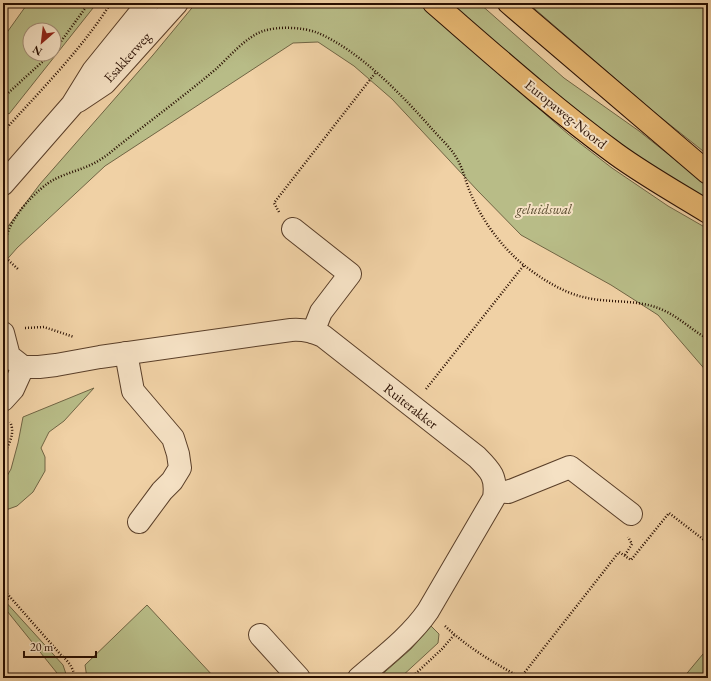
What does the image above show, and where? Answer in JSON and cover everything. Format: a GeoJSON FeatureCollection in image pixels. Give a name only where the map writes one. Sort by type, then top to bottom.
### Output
{"type":"FeatureCollection","features":[{"type":"Feature","properties":{"kind":"main road","name":"Europaweg-Noord"},"geometry":{"type":"LineString","coordinates":[[434,3],[569,118],[617,154],[664,186],[708,212]]}},
{"type":"Feature","properties":{"kind":"main road"},"geometry":{"type":"LineString","coordinates":[[509,3],[708,173]]}},
{"type":"Feature","properties":{"kind":"street","name":"Esakkerweg"},"geometry":{"type":"LineString","coordinates":[[3,184],[72,105],[93,71],[148,3]]}},
{"type":"Feature","properties":{"kind":"street","name":"Esakkerweg"},"geometry":{"type":"LineString","coordinates":[[72,105],[105,83],[177,3]]}},
{"type":"Feature","properties":{"kind":"street"},"geometry":{"type":"LineString","coordinates":[[293,229],[350,274],[321,312],[313,332]]}},
{"type":"Feature","properties":{"kind":"street","name":"Ruiterakker"},"geometry":{"type":"LineString","coordinates":[[23,367],[56,365],[126,353],[302,329],[323,336],[477,457],[490,470],[495,480],[495,491]]}},
{"type":"Feature","properties":{"kind":"street"},"geometry":{"type":"LineString","coordinates":[[3,333],[9,356],[23,367],[6,408]]}},
{"type":"Feature","properties":{"kind":"street"},"geometry":{"type":"LineString","coordinates":[[126,353],[133,391],[173,438],[178,454],[180,468],[172,481],[162,491],[139,522]]}},
{"type":"Feature","properties":{"kind":"street"},"geometry":{"type":"LineString","coordinates":[[359,678],[412,632],[421,622],[492,503],[495,491],[508,492],[570,467],[631,514]]}},
{"type":"Feature","properties":{"kind":"street"},"geometry":{"type":"LineString","coordinates":[[260,635],[298,678]]}},
{"type":"Feature","properties":{"kind":"path"},"geometry":{"type":"LineString","coordinates":[[62,40],[89,3]]}},
{"type":"Feature","properties":{"kind":"path"},"geometry":{"type":"LineString","coordinates":[[3,132],[78,47],[99,21],[111,3]]}},
{"type":"Feature","properties":{"kind":"path"},"geometry":{"type":"LineString","coordinates":[[19,270],[5,258],[6,239],[11,224],[41,189],[53,180],[98,162],[215,70],[254,35],[265,30],[298,28],[317,33],[339,44],[376,72],[402,96],[455,155],[464,172],[470,192],[480,212],[506,247],[524,265],[543,279],[563,290],[583,297],[604,300],[635,301],[665,310],[708,339]]}},
{"type":"Feature","properties":{"kind":"path"},"geometry":{"type":"LineString","coordinates":[[3,100],[7,94],[42,62]]}},
{"type":"Feature","properties":{"kind":"path"},"geometry":{"type":"LineString","coordinates":[[293,229],[285,217],[277,210],[274,203],[376,72]]}},
{"type":"Feature","properties":{"kind":"path"},"geometry":{"type":"LineString","coordinates":[[3,121],[8,126]]}},
{"type":"Feature","properties":{"kind":"path"},"geometry":{"type":"LineString","coordinates":[[412,406],[524,265]]}},
{"type":"Feature","properties":{"kind":"path"},"geometry":{"type":"LineString","coordinates":[[3,333],[24,328],[44,327],[76,338],[100,357]]}},
{"type":"Feature","properties":{"kind":"path"},"geometry":{"type":"LineString","coordinates":[[3,456],[12,434],[13,427],[6,408]]}},
{"type":"Feature","properties":{"kind":"path"},"geometry":{"type":"LineString","coordinates":[[411,678],[442,649],[454,635],[496,663],[522,678],[619,552],[631,560],[669,513],[708,543]]}},
{"type":"Feature","properties":{"kind":"path"},"geometry":{"type":"LineString","coordinates":[[3,589],[61,655],[70,663],[74,671],[75,678]]}},
{"type":"Feature","properties":{"kind":"path"},"geometry":{"type":"LineString","coordinates":[[3,603],[10,597]]}},
{"type":"Feature","properties":{"kind":"green space"},"geometry":{"type":"Polygon","coordinates":[[[28,3],[97,3],[62,47],[62,22],[22,22],[22,62],[50,62],[9,114],[3,110],[3,38],[28,3]]]}},
{"type":"Feature","properties":{"kind":"green space","name":"geluidswal"},"geometry":{"type":"Polygon","coordinates":[[[196,3],[418,3],[568,134],[612,168],[668,206],[708,229],[708,373],[658,315],[611,285],[521,235],[392,99],[354,66],[318,42],[293,43],[105,166],[17,248],[3,264],[3,233],[40,184],[153,55],[196,3]]]}},
{"type":"Feature","properties":{"kind":"green space"},"geometry":{"type":"Polygon","coordinates":[[[449,3],[479,3],[564,78],[639,131],[708,186],[708,203],[660,174],[586,121],[449,3]]]}},
{"type":"Feature","properties":{"kind":"green space"},"geometry":{"type":"Polygon","coordinates":[[[528,3],[704,3],[708,8],[708,155],[654,112],[528,3]]]}},
{"type":"Feature","properties":{"kind":"green space"},"geometry":{"type":"Polygon","coordinates":[[[94,388],[64,421],[49,432],[41,448],[45,457],[45,471],[33,492],[17,506],[3,511],[3,483],[11,469],[23,417],[94,388]]]}},
{"type":"Feature","properties":{"kind":"green space"},"geometry":{"type":"Polygon","coordinates":[[[3,599],[63,665],[66,674],[64,678],[61,678],[3,606],[3,599]]]}},
{"type":"Feature","properties":{"kind":"green space"},"geometry":{"type":"Polygon","coordinates":[[[147,605],[214,677],[87,678],[85,665],[147,605]]]}},
{"type":"Feature","properties":{"kind":"green space"},"geometry":{"type":"Polygon","coordinates":[[[431,626],[439,634],[438,643],[400,678],[378,678],[411,649],[431,626]]]}},
{"type":"Feature","properties":{"kind":"green space"},"geometry":{"type":"Polygon","coordinates":[[[708,648],[708,678],[683,678],[708,648]]]}}]}
